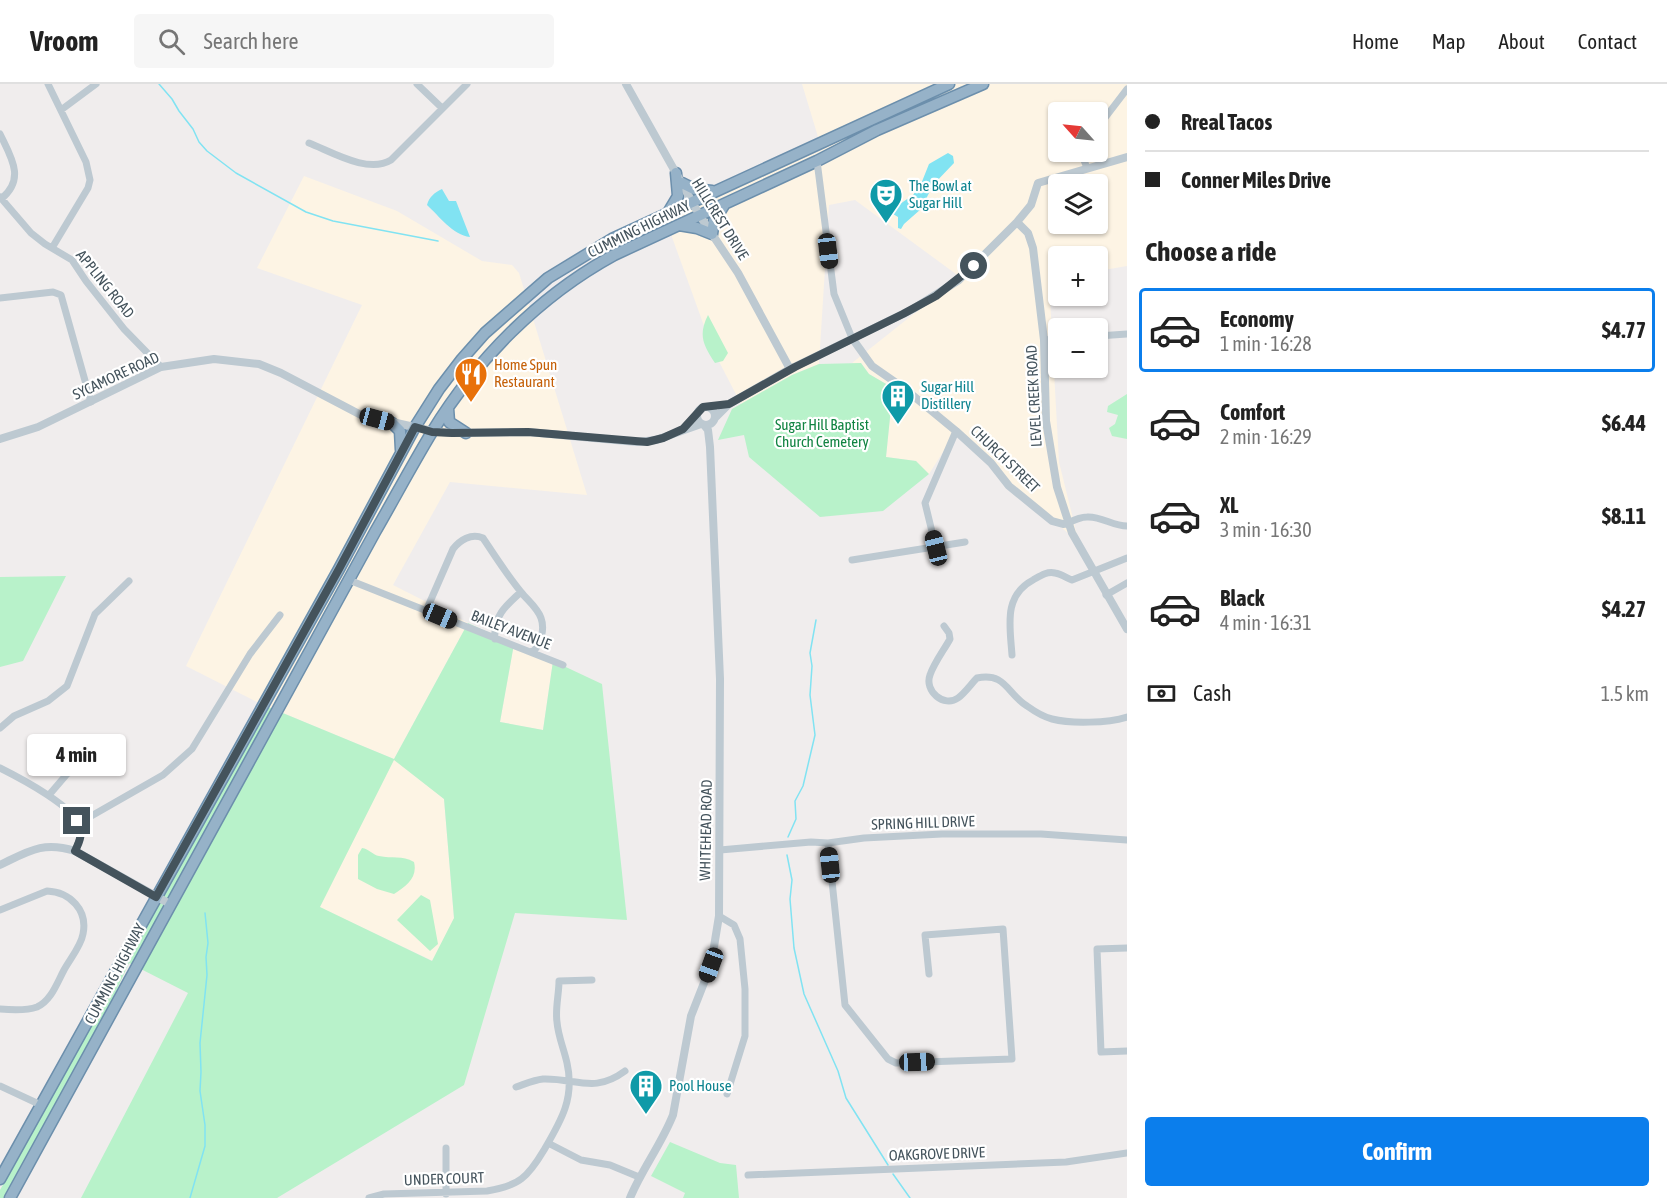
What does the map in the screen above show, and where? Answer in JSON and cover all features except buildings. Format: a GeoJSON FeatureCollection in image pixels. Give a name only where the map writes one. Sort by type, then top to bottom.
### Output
{"type":"FeatureCollection","features":[{"type":"Feature","properties":{"kind":"highway","name":"CUMMING HIGHWAY"},"geometry":{"type":"LineString","coordinates":[[0,1179],[339,569],[415,427],[439,389],[462,359],[485,333],[529,294],[612,238],[949,84]]}},
{"type":"Feature","properties":{"kind":"highway","name":"CUMMING HIGHWAY"},"geometry":{"type":"LineString","coordinates":[[10,1198],[432,432],[474,372],[502,341],[567,284],[614,255],[817,161],[964,88],[983,84]]}},
{"type":"Feature","properties":{"kind":"highway"},"geometry":{"type":"LineString","coordinates":[[668,213],[678,196],[675,172]]}},
{"type":"Feature","properties":{"kind":"highway"},"geometry":{"type":"LineString","coordinates":[[682,183],[704,191],[718,190]]}},
{"type":"Feature","properties":{"kind":"highway"},"geometry":{"type":"LineString","coordinates":[[679,225],[698,228],[712,234],[714,221],[724,205]]}},
{"type":"Feature","properties":{"kind":"highway"},"geometry":{"type":"LineString","coordinates":[[448,408],[449,422],[466,433]]}},
{"type":"Feature","properties":{"kind":"highway"},"geometry":{"type":"LineString","coordinates":[[393,423],[400,431],[401,453]]}},
{"type":"Feature","properties":{"kind":"street"},"geometry":{"type":"LineString","coordinates":[[48,84],[86,162],[90,180],[88,188],[52,248]]}},
{"type":"Feature","properties":{"kind":"street"},"geometry":{"type":"LineString","coordinates":[[61,110],[96,84]]}},
{"type":"Feature","properties":{"kind":"street"},"geometry":{"type":"LineString","coordinates":[[417,84],[442,108]]}},
{"type":"Feature","properties":{"kind":"street"},"geometry":{"type":"LineString","coordinates":[[309,143],[365,165],[384,164],[391,160],[466,84]]}},
{"type":"Feature","properties":{"kind":"street","name":"HILLCREST DRIVE"},"geometry":{"type":"LineString","coordinates":[[626,84],[700,216],[740,276],[790,369]]}},
{"type":"Feature","properties":{"kind":"street"},"geometry":{"type":"LineString","coordinates":[[1108,114],[1127,89]]}},
{"type":"Feature","properties":{"kind":"street"},"geometry":{"type":"LineString","coordinates":[[0,134],[15,172],[13,186],[0,198]]}},
{"type":"Feature","properties":{"kind":"street"},"geometry":{"type":"LineString","coordinates":[[708,422],[729,404],[790,369],[913,309],[958,280],[1017,222],[1031,205],[1038,183],[1127,157]]}},
{"type":"Feature","properties":{"kind":"street"},"geometry":{"type":"LineString","coordinates":[[817,161],[834,294],[852,338]]}},
{"type":"Feature","properties":{"kind":"street"},"geometry":{"type":"LineString","coordinates":[[1086,162],[1087,168]]}},
{"type":"Feature","properties":{"kind":"street","name":"APPLING ROAD"},"geometry":{"type":"LineString","coordinates":[[0,198],[32,233],[72,260],[124,329],[161,367]]}},
{"type":"Feature","properties":{"kind":"street","name":"LEVEL CREEK ROAD"},"geometry":{"type":"LineString","coordinates":[[1017,222],[1031,240],[1044,340],[1046,421],[1057,487],[1066,523],[1127,628]]}},
{"type":"Feature","properties":{"kind":"street"},"geometry":{"type":"LineString","coordinates":[[0,298],[53,292],[61,295],[91,402]]}},
{"type":"Feature","properties":{"kind":"street"},"geometry":{"type":"LineString","coordinates":[[1108,335],[1127,334]]}},
{"type":"Feature","properties":{"kind":"street","name":"CHURCH STREET"},"geometry":{"type":"LineString","coordinates":[[852,338],[872,366],[905,389],[956,431],[992,463],[1009,486],[1052,521],[1066,523]]}},
{"type":"Feature","properties":{"kind":"street"},"geometry":{"type":"LineString","coordinates":[[1044,340],[1048,340]]}},
{"type":"Feature","properties":{"kind":"street","name":"SYCAMORE ROAD"},"geometry":{"type":"LineString","coordinates":[[0,440],[38,427],[161,367],[214,359],[259,364],[290,377],[361,415],[432,432],[528,432],[638,442],[663,438],[708,422]]}},
{"type":"Feature","properties":{"kind":"street"},"geometry":{"type":"LineString","coordinates":[[683,429],[700,408],[729,404]]}},
{"type":"Feature","properties":{"kind":"street"},"geometry":{"type":"LineString","coordinates":[[708,422],[714,411],[709,407]]}},
{"type":"Feature","properties":{"kind":"street"},"geometry":{"type":"LineString","coordinates":[[697,414],[697,419],[708,422]]}},
{"type":"Feature","properties":{"kind":"street","name":"WHITEHEAD ROAD"},"geometry":{"type":"LineString","coordinates":[[630,1198],[673,1115],[692,1016],[711,965],[719,916],[720,679],[708,422]]}},
{"type":"Feature","properties":{"kind":"street"},"geometry":{"type":"LineString","coordinates":[[936,548],[925,503],[956,431]]}},
{"type":"Feature","properties":{"kind":"street"},"geometry":{"type":"LineString","coordinates":[[1066,523],[1084,516],[1127,526]]}},
{"type":"Feature","properties":{"kind":"street"},"geometry":{"type":"LineString","coordinates":[[426,611],[453,549],[459,541],[477,535],[483,538],[521,592],[533,604],[541,619],[543,625],[537,649],[532,652]]}},
{"type":"Feature","properties":{"kind":"street"},"geometry":{"type":"LineString","coordinates":[[852,560],[965,542]]}},
{"type":"Feature","properties":{"kind":"street"},"geometry":{"type":"LineString","coordinates":[[1012,655],[1011,604],[1021,587],[1047,573],[1057,573],[1072,580],[1127,558]]}},
{"type":"Feature","properties":{"kind":"street","name":"BAILEY AVENUE"},"geometry":{"type":"LineString","coordinates":[[349,580],[562,665]]}},
{"type":"Feature","properties":{"kind":"street"},"geometry":{"type":"LineString","coordinates":[[0,728],[14,716],[48,701],[67,686],[94,614],[129,581]]}},
{"type":"Feature","properties":{"kind":"street"},"geometry":{"type":"LineString","coordinates":[[1106,595],[1127,583]]}},
{"type":"Feature","properties":{"kind":"street"},"geometry":{"type":"LineString","coordinates":[[495,639],[494,627],[502,609],[521,592]]}},
{"type":"Feature","properties":{"kind":"street"},"geometry":{"type":"LineString","coordinates":[[79,823],[163,775],[192,749],[250,654],[280,615]]}},
{"type":"Feature","properties":{"kind":"street"},"geometry":{"type":"LineString","coordinates":[[944,626],[950,639],[929,676],[928,684],[941,700],[949,702],[957,699],[977,678],[991,676],[1000,680],[1024,705],[1051,719],[1083,721],[1119,720],[1127,717]]}},
{"type":"Feature","properties":{"kind":"street"},"geometry":{"type":"LineString","coordinates":[[49,795],[67,774],[112,747]]}},
{"type":"Feature","properties":{"kind":"street"},"geometry":{"type":"LineString","coordinates":[[0,768],[49,795],[79,823],[81,834],[75,851]]}},
{"type":"Feature","properties":{"kind":"street","name":"SPRING HILL DRIVE"},"geometry":{"type":"LineString","coordinates":[[720,850],[942,834],[1041,834],[1127,840]]}},
{"type":"Feature","properties":{"kind":"street"},"geometry":{"type":"LineString","coordinates":[[829,843],[845,1005],[888,1059],[896,1063],[1012,1059],[1003,929],[925,935],[929,974]]}},
{"type":"Feature","properties":{"kind":"street"},"geometry":{"type":"LineString","coordinates":[[0,865],[38,847],[55,846],[75,851],[170,904]]}},
{"type":"Feature","properties":{"kind":"street"},"geometry":{"type":"LineString","coordinates":[[0,910],[47,891],[54,891],[75,902],[84,920],[83,935],[47,1000],[36,1007],[15,1010],[0,1009]]}},
{"type":"Feature","properties":{"kind":"street"},"geometry":{"type":"LineString","coordinates":[[719,916],[734,925],[740,939],[744,989],[745,1036],[727,1094]]}},
{"type":"Feature","properties":{"kind":"street"},"geometry":{"type":"LineString","coordinates":[[1127,948],[1097,950],[1101,1052],[1127,1051]]}},
{"type":"Feature","properties":{"kind":"street","name":"UNDER COURT"},"geometry":{"type":"LineString","coordinates":[[369,1198],[384,1194],[446,1194],[495,1190],[518,1182],[530,1174],[562,1120],[568,1102],[567,1066],[556,1021],[559,981],[592,980]]}},
{"type":"Feature","properties":{"kind":"street"},"geometry":{"type":"LineString","coordinates":[[516,1087],[543,1079],[583,1084],[604,1083],[625,1071]]}},
{"type":"Feature","properties":{"kind":"street"},"geometry":{"type":"LineString","coordinates":[[0,1086],[41,1105]]}},
{"type":"Feature","properties":{"kind":"street"},"geometry":{"type":"LineString","coordinates":[[548,1143],[581,1160],[610,1165],[639,1177]]}},
{"type":"Feature","properties":{"kind":"street"},"geometry":{"type":"LineString","coordinates":[[446,1148],[446,1194]]}},
{"type":"Feature","properties":{"kind":"street","name":"OAKGROVE DRIVE"},"geometry":{"type":"LineString","coordinates":[[748,1175],[1066,1162],[1127,1153]]}},
{"type":"Feature","properties":{"kind":"shaded area"},"geometry":{"type":"Polygon","coordinates":[[[802,84],[1127,84],[1127,266],[1108,269],[1108,246],[1048,246],[1048,306],[1050,306],[1051,318],[1048,318],[1048,378],[1054,378],[1059,462],[1079,543],[955,433],[929,474],[916,461],[886,457],[893,388],[869,374],[861,363],[852,363],[960,277],[855,200],[829,205],[819,364],[792,375],[741,404],[712,348],[664,215],[822,150],[802,84]]]}},
{"type":"Feature","properties":{"kind":"shaded area"},"geometry":{"type":"Polygon","coordinates":[[[304,176],[397,211],[482,261],[512,265],[519,273],[587,495],[450,482],[393,585],[468,623],[394,759],[261,704],[186,666],[362,305],[257,268],[304,176]]]}},
{"type":"Feature","properties":{"kind":"shaded area"},"geometry":{"type":"Polygon","coordinates":[[[514,644],[553,661],[543,730],[500,722],[514,644]]]}},
{"type":"Feature","properties":{"kind":"shaded area"},"geometry":{"type":"Polygon","coordinates":[[[394,759],[444,799],[454,919],[433,961],[319,907],[394,759]]]}},
{"type":"Feature","properties":{"kind":"green space"},"geometry":{"type":"Polygon","coordinates":[[[708,315],[728,353],[723,361],[715,363],[703,340],[703,328],[708,315]]]}},
{"type":"Feature","properties":{"kind":"green space","name":"Sugar Hill Baptist Church Cemetery"},"geometry":{"type":"Polygon","coordinates":[[[861,363],[869,374],[893,388],[886,457],[916,461],[929,474],[883,511],[820,517],[749,457],[744,435],[718,440],[732,409],[792,375],[819,364],[861,363]]]}},
{"type":"Feature","properties":{"kind":"green space"},"geometry":{"type":"Polygon","coordinates":[[[1127,394],[1127,439],[1112,436],[1109,428],[1115,424],[1118,415],[1107,412],[1108,406],[1127,394]]]}},
{"type":"Feature","properties":{"kind":"green space"},"geometry":{"type":"Polygon","coordinates":[[[66,576],[23,661],[0,667],[0,577],[66,576]]]}},
{"type":"Feature","properties":{"kind":"green space"},"geometry":{"type":"Polygon","coordinates":[[[468,623],[514,644],[500,722],[543,730],[553,661],[602,684],[627,920],[515,913],[464,1085],[277,1198],[81,1198],[188,993],[129,963],[90,1048],[7,1198],[0,1198],[0,1190],[125,962],[261,704],[394,759],[468,623]],[[394,760],[320,907],[432,961],[454,918],[444,799],[394,760]]]}},
{"type":"Feature","properties":{"kind":"green space"},"geometry":{"type":"Polygon","coordinates":[[[362,848],[379,856],[414,862],[413,877],[407,885],[394,894],[377,889],[358,879],[358,855],[362,848]]]}},
{"type":"Feature","properties":{"kind":"green space"},"geometry":{"type":"Polygon","coordinates":[[[421,895],[430,900],[438,944],[430,951],[397,920],[421,895]]]}},
{"type":"Feature","properties":{"kind":"green space"},"geometry":{"type":"Polygon","coordinates":[[[670,1142],[720,1163],[736,1165],[739,1198],[683,1198],[685,1193],[651,1176],[670,1142]]]}},
{"type":"Feature","properties":{"kind":"water"},"geometry":{"type":"Polygon","coordinates":[[[948,153],[953,156],[954,163],[933,185],[921,209],[901,229],[898,228],[898,217],[888,211],[887,207],[900,204],[913,195],[921,184],[929,164],[948,153]]]}},
{"type":"Feature","properties":{"kind":"water"},"geometry":{"type":"Polygon","coordinates":[[[442,189],[449,201],[456,201],[470,237],[452,229],[427,205],[433,195],[442,189]]]}},
{"type":"Feature","properties":{"kind":"waterway"},"geometry":{"type":"LineString","coordinates":[[159,84],[193,129],[199,142],[236,173],[306,212],[333,221],[438,241]]}},
{"type":"Feature","properties":{"kind":"waterway"},"geometry":{"type":"LineString","coordinates":[[788,837],[796,819],[795,801],[803,786],[815,735],[810,695],[812,666],[810,653],[816,620]]}},
{"type":"Feature","properties":{"kind":"waterway"},"geometry":{"type":"LineString","coordinates":[[787,855],[792,880],[790,899],[794,948],[804,994],[838,1071],[846,1098],[888,1165]]}},
{"type":"Feature","properties":{"kind":"waterway"},"geometry":{"type":"LineString","coordinates":[[190,1198],[205,1146],[205,1125],[200,1091],[200,1043],[208,943],[205,913]]}},
{"type":"Feature","properties":{"kind":"waterway"},"geometry":{"type":"LineString","coordinates":[[893,1174],[910,1198]]}},
{"type":"Feature","properties":{"kind":"place","name":"The Bowl at Sugar Hill"},"geometry":{"type":"Point","coordinates":[886,224]}},
{"type":"Feature","properties":{"kind":"place","name":"Home Spun Restaurant"},"geometry":{"type":"Point","coordinates":[471,403]}},
{"type":"Feature","properties":{"kind":"place","name":"Sugar Hill Distillery"},"geometry":{"type":"Point","coordinates":[898,425]}},
{"type":"Feature","properties":{"kind":"place","name":"Pool House"},"geometry":{"type":"Point","coordinates":[646,1115]}},
{"type":"Feature","properties":{"kind":"route"},"geometry":{"type":"LineString","coordinates":[[77,821],[81,834],[75,851],[156,897],[339,569],[415,427],[432,432],[528,432],[638,442],[656,440],[683,429],[693,420],[700,408],[729,404],[795,367],[913,309],[936,296],[974,266]]}}]}
